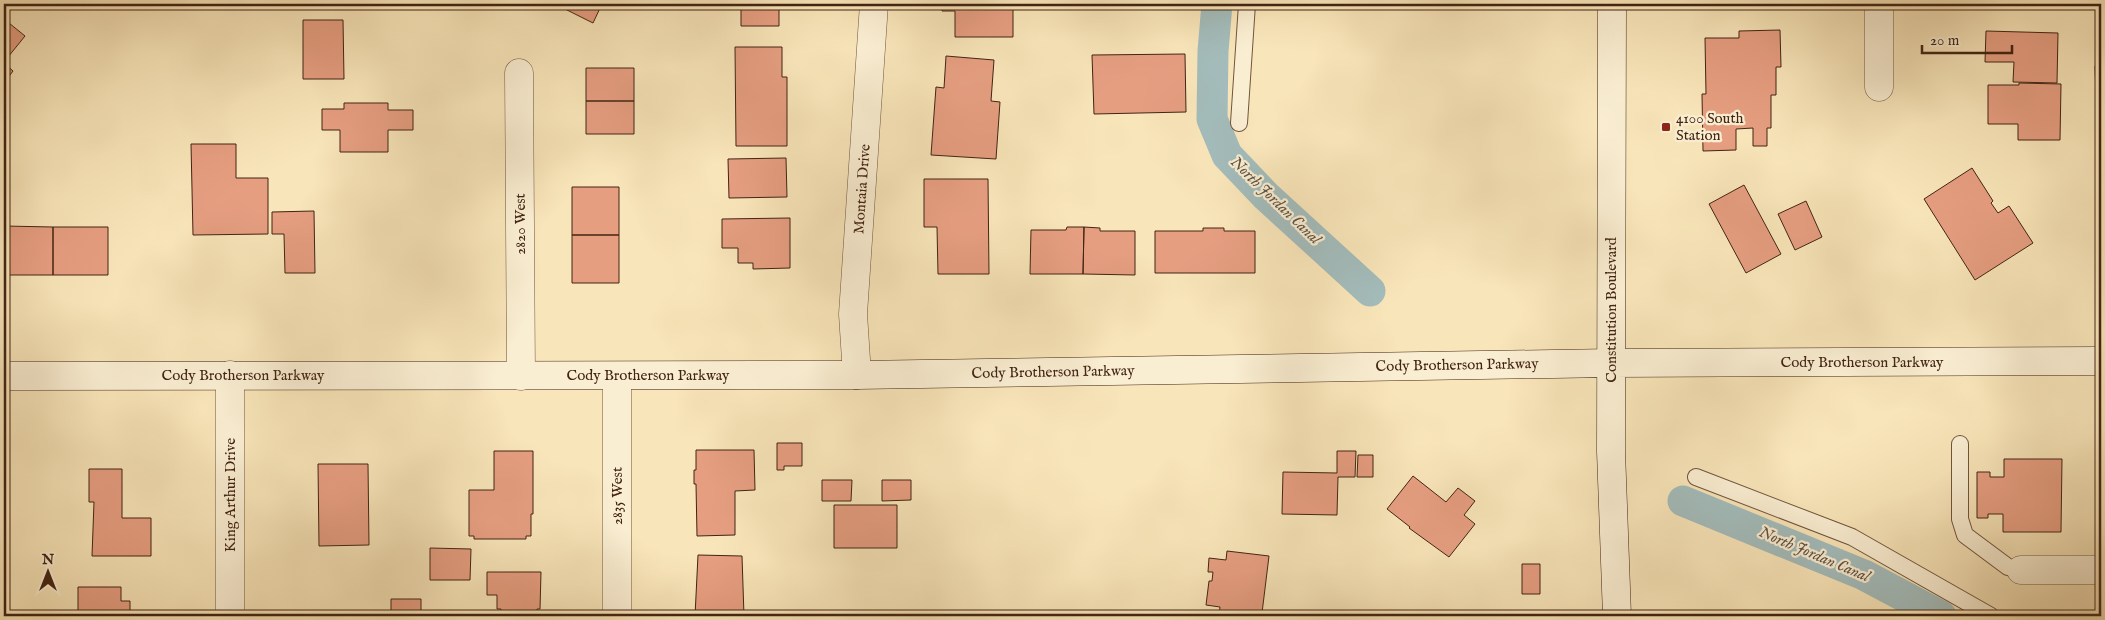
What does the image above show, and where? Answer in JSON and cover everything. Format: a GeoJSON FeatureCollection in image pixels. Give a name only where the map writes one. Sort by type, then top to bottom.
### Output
{"type":"FeatureCollection","features":[{"type":"Feature","properties":{"kind":"main road","name":"Montaia Drive"},"geometry":{"type":"LineString","coordinates":[[857,375],[853,314],[874,4]]}},
{"type":"Feature","properties":{"kind":"main road","name":"Constitution Boulevard"},"geometry":{"type":"LineString","coordinates":[[1612,4],[1611,452],[1617,616]]}},
{"type":"Feature","properties":{"kind":"main road"},"geometry":{"type":"LineString","coordinates":[[1879,4],[1879,87]]}},
{"type":"Feature","properties":{"kind":"main road","name":"2820 West"},"geometry":{"type":"LineString","coordinates":[[519,73],[521,376]]}},
{"type":"Feature","properties":{"kind":"main road","name":"Cody Brotherson Parkway"},"geometry":{"type":"LineString","coordinates":[[4,376],[857,375],[1611,363],[2101,361]]}},
{"type":"Feature","properties":{"kind":"main road","name":"King Arthur Drive"},"geometry":{"type":"LineString","coordinates":[[230,375],[230,616]]}},
{"type":"Feature","properties":{"kind":"main road","name":"2835 West"},"geometry":{"type":"LineString","coordinates":[[617,376],[617,616]]}},
{"type":"Feature","properties":{"kind":"main road"},"geometry":{"type":"LineString","coordinates":[[2021,570],[2101,570]]}},
{"type":"Feature","properties":{"kind":"lane"},"geometry":{"type":"LineString","coordinates":[[1239,123],[1247,4]]}},
{"type":"Feature","properties":{"kind":"lane"},"geometry":{"type":"LineString","coordinates":[[1960,444],[1960,519],[1966,535],[2008,567],[2021,570]]}},
{"type":"Feature","properties":{"kind":"lane"},"geometry":{"type":"LineString","coordinates":[[1696,477],[1852,537],[1991,616]]}},
{"type":"Feature","properties":{"kind":"building"},"geometry":{"type":"Polygon","coordinates":[[[555,4],[565,4],[563,8],[555,4]]]}},
{"type":"Feature","properties":{"kind":"building"},"geometry":{"type":"Polygon","coordinates":[[[565,4],[602,4],[593,23],[563,8],[565,4]]]}},
{"type":"Feature","properties":{"kind":"building"},"geometry":{"type":"Polygon","coordinates":[[[741,4],[779,4],[779,26],[741,26],[741,4]]]}},
{"type":"Feature","properties":{"kind":"building"},"geometry":{"type":"Polygon","coordinates":[[[942,4],[1013,4],[1013,37],[955,37],[955,11],[942,11],[942,4]]]}},
{"type":"Feature","properties":{"kind":"building"},"geometry":{"type":"Polygon","coordinates":[[[4,19],[25,36],[4,62],[4,19]]]}},
{"type":"Feature","properties":{"kind":"building"},"geometry":{"type":"Polygon","coordinates":[[[303,20],[343,20],[344,79],[303,79],[303,20]]]}},
{"type":"Feature","properties":{"kind":"building"},"geometry":{"type":"Polygon","coordinates":[[[1780,30],[1781,67],[1776,67],[1776,95],[1771,95],[1771,128],[1767,128],[1767,146],[1753,146],[1753,128],[1736,129],[1736,150],[1703,151],[1702,94],[1706,94],[1705,38],[1739,38],[1739,31],[1780,30]]]}},
{"type":"Feature","properties":{"kind":"building"},"geometry":{"type":"Polygon","coordinates":[[[1986,31],[2058,33],[2057,83],[2013,82],[2014,62],[1985,62],[1986,31]]]}},
{"type":"Feature","properties":{"kind":"building"},"geometry":{"type":"Polygon","coordinates":[[[735,47],[782,47],[782,77],[787,77],[787,146],[736,146],[735,47]]]}},
{"type":"Feature","properties":{"kind":"building"},"geometry":{"type":"Polygon","coordinates":[[[1185,54],[1186,112],[1094,114],[1092,55],[1185,54]]]}},
{"type":"Feature","properties":{"kind":"building"},"geometry":{"type":"Polygon","coordinates":[[[946,56],[994,60],[991,101],[1000,102],[996,159],[931,155],[936,87],[944,88],[946,56]]]}},
{"type":"Feature","properties":{"kind":"building"},"geometry":{"type":"Polygon","coordinates":[[[4,63],[13,71],[4,83],[4,63]]]}},
{"type":"Feature","properties":{"kind":"building"},"geometry":{"type":"Polygon","coordinates":[[[2095,66],[2101,66],[2101,126],[2097,126],[2095,66]]]}},
{"type":"Feature","properties":{"kind":"building"},"geometry":{"type":"Polygon","coordinates":[[[586,68],[634,68],[634,101],[586,101],[586,68]]]}},
{"type":"Feature","properties":{"kind":"building"},"geometry":{"type":"Polygon","coordinates":[[[2019,83],[2061,84],[2060,140],[2018,140],[2018,124],[1988,124],[1988,85],[2019,85],[2019,83]]]}},
{"type":"Feature","properties":{"kind":"building"},"geometry":{"type":"Polygon","coordinates":[[[586,101],[634,101],[634,134],[586,134],[586,101]]]}},
{"type":"Feature","properties":{"kind":"building"},"geometry":{"type":"Polygon","coordinates":[[[344,103],[388,103],[388,110],[413,110],[413,130],[388,130],[388,152],[340,152],[340,130],[322,130],[322,109],[344,109],[344,103]]]}},
{"type":"Feature","properties":{"kind":"building"},"geometry":{"type":"Polygon","coordinates":[[[191,144],[236,144],[236,178],[268,178],[268,234],[193,235],[191,144]]]}},
{"type":"Feature","properties":{"kind":"building"},"geometry":{"type":"Polygon","coordinates":[[[786,158],[787,197],[729,198],[728,159],[786,158]]]}},
{"type":"Feature","properties":{"kind":"building"},"geometry":{"type":"Polygon","coordinates":[[[1972,168],[1993,201],[1991,203],[1998,213],[2009,206],[2033,243],[1975,280],[1924,199],[1972,168]]]}},
{"type":"Feature","properties":{"kind":"building"},"geometry":{"type":"Polygon","coordinates":[[[924,179],[988,179],[989,274],[938,274],[937,227],[924,227],[924,179]]]}},
{"type":"Feature","properties":{"kind":"building"},"geometry":{"type":"Polygon","coordinates":[[[1744,185],[1781,254],[1746,273],[1709,204],[1744,185]]]}},
{"type":"Feature","properties":{"kind":"building"},"geometry":{"type":"Polygon","coordinates":[[[572,187],[619,187],[619,235],[572,235],[572,187]]]}},
{"type":"Feature","properties":{"kind":"building"},"geometry":{"type":"Polygon","coordinates":[[[1806,201],[1822,237],[1795,250],[1778,214],[1806,201]]]}},
{"type":"Feature","properties":{"kind":"building"},"geometry":{"type":"Polygon","coordinates":[[[314,211],[315,273],[285,273],[284,234],[272,234],[272,212],[314,211]]]}},
{"type":"Feature","properties":{"kind":"building"},"geometry":{"type":"Polygon","coordinates":[[[790,218],[790,268],[753,269],[753,263],[738,263],[738,248],[722,248],[722,219],[790,218]]]}},
{"type":"Feature","properties":{"kind":"building"},"geometry":{"type":"Polygon","coordinates":[[[4,226],[53,227],[53,275],[4,275],[4,226]]]}},
{"type":"Feature","properties":{"kind":"building"},"geometry":{"type":"Polygon","coordinates":[[[53,227],[108,227],[108,275],[53,275],[53,227]]]}},
{"type":"Feature","properties":{"kind":"building"},"geometry":{"type":"Polygon","coordinates":[[[1067,227],[1084,227],[1083,274],[1030,274],[1031,230],[1066,230],[1067,227]]]}},
{"type":"Feature","properties":{"kind":"building"},"geometry":{"type":"Polygon","coordinates":[[[1084,227],[1100,228],[1100,231],[1135,231],[1135,275],[1083,274],[1084,227]]]}},
{"type":"Feature","properties":{"kind":"building"},"geometry":{"type":"Polygon","coordinates":[[[1203,228],[1224,228],[1224,231],[1255,231],[1255,273],[1155,273],[1155,231],[1203,231],[1203,228]]]}},
{"type":"Feature","properties":{"kind":"building"},"geometry":{"type":"Polygon","coordinates":[[[572,235],[619,235],[619,283],[572,283],[572,235]]]}},
{"type":"Feature","properties":{"kind":"building"},"geometry":{"type":"Polygon","coordinates":[[[777,443],[802,443],[802,466],[784,466],[784,470],[777,470],[777,443]]]}},
{"type":"Feature","properties":{"kind":"building"},"geometry":{"type":"Polygon","coordinates":[[[696,450],[754,450],[755,490],[735,491],[735,535],[697,536],[696,484],[694,484],[696,450]]]}},
{"type":"Feature","properties":{"kind":"building"},"geometry":{"type":"Polygon","coordinates":[[[494,451],[533,451],[533,514],[531,514],[531,536],[526,536],[526,539],[474,539],[474,536],[469,536],[469,490],[494,490],[494,451]]]}},
{"type":"Feature","properties":{"kind":"building"},"geometry":{"type":"Polygon","coordinates":[[[1337,451],[1356,451],[1355,477],[1338,477],[1337,515],[1282,514],[1283,472],[1337,473],[1337,451]]]}},
{"type":"Feature","properties":{"kind":"building"},"geometry":{"type":"Polygon","coordinates":[[[1358,455],[1373,455],[1373,477],[1357,477],[1358,455]]]}},
{"type":"Feature","properties":{"kind":"building"},"geometry":{"type":"Polygon","coordinates":[[[2004,459],[2062,459],[2061,532],[2003,532],[2003,514],[1988,514],[1988,518],[1977,518],[1977,472],[1990,472],[1990,477],[2004,477],[2004,459]]]}},
{"type":"Feature","properties":{"kind":"building"},"geometry":{"type":"Polygon","coordinates":[[[2101,460],[2101,541],[2096,541],[2096,461],[2101,460]]]}},
{"type":"Feature","properties":{"kind":"building"},"geometry":{"type":"Polygon","coordinates":[[[318,464],[368,464],[369,545],[319,546],[318,464]]]}},
{"type":"Feature","properties":{"kind":"building"},"geometry":{"type":"Polygon","coordinates":[[[89,469],[122,469],[122,518],[151,518],[151,556],[92,556],[94,502],[89,502],[89,469]]]}},
{"type":"Feature","properties":{"kind":"building"},"geometry":{"type":"Polygon","coordinates":[[[1413,476],[1446,502],[1458,488],[1475,501],[1464,515],[1475,524],[1449,557],[1409,528],[1387,509],[1413,476]]]}},
{"type":"Feature","properties":{"kind":"building"},"geometry":{"type":"Polygon","coordinates":[[[822,480],[852,480],[851,501],[822,501],[822,480]]]}},
{"type":"Feature","properties":{"kind":"building"},"geometry":{"type":"Polygon","coordinates":[[[882,480],[911,480],[911,500],[882,501],[882,480]]]}},
{"type":"Feature","properties":{"kind":"building"},"geometry":{"type":"Polygon","coordinates":[[[834,505],[897,505],[897,548],[834,548],[834,505]]]}},
{"type":"Feature","properties":{"kind":"building"},"geometry":{"type":"Polygon","coordinates":[[[430,548],[471,549],[470,580],[430,580],[430,548]]]}},
{"type":"Feature","properties":{"kind":"building"},"geometry":{"type":"Polygon","coordinates":[[[1227,551],[1269,556],[1262,613],[1286,616],[1219,616],[1220,607],[1206,605],[1209,581],[1212,581],[1213,572],[1208,572],[1209,558],[1226,560],[1227,551]]]}},
{"type":"Feature","properties":{"kind":"building"},"geometry":{"type":"Polygon","coordinates":[[[698,555],[742,556],[744,616],[695,616],[698,555]]]}},
{"type":"Feature","properties":{"kind":"building"},"geometry":{"type":"Polygon","coordinates":[[[1522,564],[1540,564],[1540,594],[1522,594],[1522,564]]]}},
{"type":"Feature","properties":{"kind":"building"},"geometry":{"type":"Polygon","coordinates":[[[487,572],[541,572],[540,609],[537,609],[537,616],[501,616],[501,609],[497,609],[497,595],[487,595],[487,572]]]}},
{"type":"Feature","properties":{"kind":"building"},"geometry":{"type":"Polygon","coordinates":[[[78,587],[121,587],[121,601],[130,601],[130,613],[147,613],[147,616],[78,616],[78,587]]]}},
{"type":"Feature","properties":{"kind":"building"},"geometry":{"type":"Polygon","coordinates":[[[391,599],[421,599],[421,616],[391,616],[391,599]]]}},
{"type":"Feature","properties":{"kind":"waterway","name":"North Jordan Canal"},"geometry":{"type":"LineString","coordinates":[[1217,4],[1213,51],[1212,119],[1227,155],[1266,196],[1370,291]]}},
{"type":"Feature","properties":{"kind":"waterway","name":"North Jordan Canal"},"geometry":{"type":"LineString","coordinates":[[1683,501],[1864,575],[1941,616]]}},
{"type":"Feature","properties":{"kind":"place","name":"4100 South Station"},"geometry":{"type":"Point","coordinates":[1666,127]}}]}
